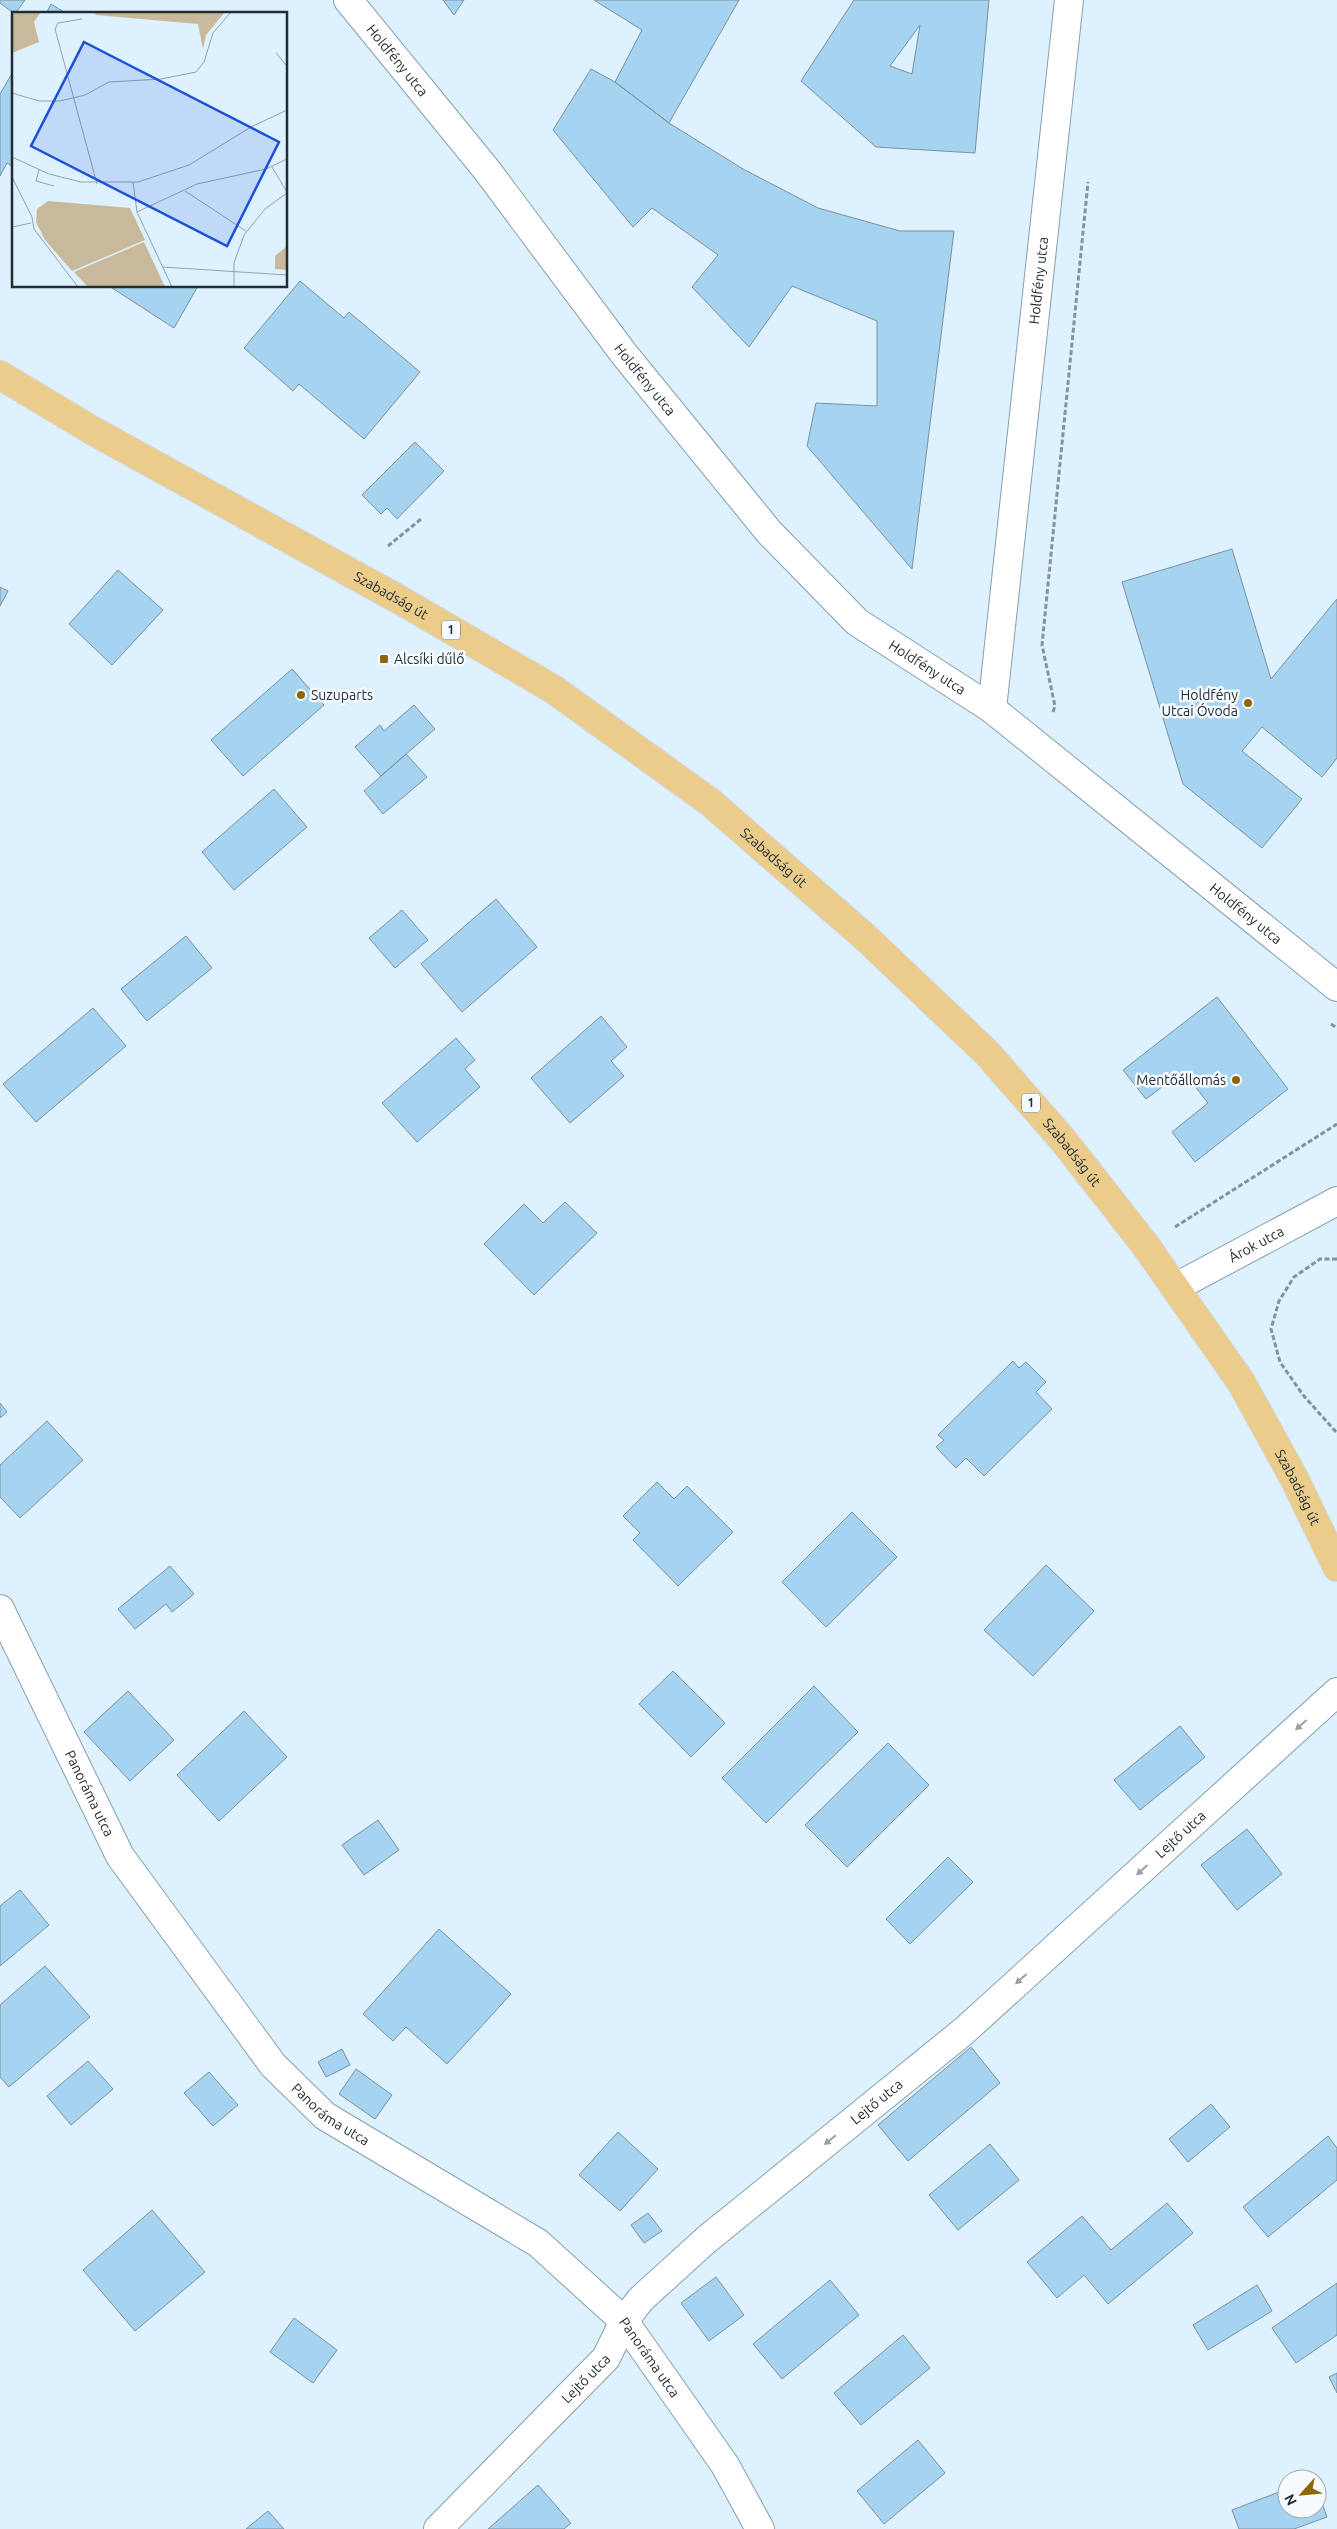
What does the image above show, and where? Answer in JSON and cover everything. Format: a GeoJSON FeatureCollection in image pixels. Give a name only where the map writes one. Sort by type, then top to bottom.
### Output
{"type":"FeatureCollection","features":[{"type":"Feature","properties":{"kind":"main road","name":"Szabadság út"},"geometry":{"type":"LineString","coordinates":[[0,375],[95,432],[391,595],[553,689],[710,802],[865,937],[987,1053],[1063,1140],[1146,1246],[1241,1382],[1295,1480],[1337,1567]]}},
{"type":"Feature","properties":{"kind":"street","name":"Holdfény utca"},"geometry":{"type":"LineString","coordinates":[[348,0],[486,170],[624,354],[769,532],[857,622],[992,708],[1337,987]]}},
{"type":"Feature","properties":{"kind":"street","name":"Holdfény utca"},"geometry":{"type":"LineString","coordinates":[[992,708],[1069,0]]}},
{"type":"Feature","properties":{"kind":"street","name":"Árok utca"},"geometry":{"type":"LineString","coordinates":[[1176,1287],[1337,1201]]}},
{"type":"Feature","properties":{"kind":"street","name":"Panoráma utca"},"geometry":{"type":"LineString","coordinates":[[0,1609],[120,1856],[272,2065],[325,2116],[538,2243],[624,2321],[725,2465],[760,2529]]}},
{"type":"Feature","properties":{"kind":"street","name":"Lejtő utca"},"geometry":{"type":"LineString","coordinates":[[438,2529],[606,2358],[624,2321],[641,2299],[706,2240],[964,2031],[1337,1692]]}},
{"type":"Feature","properties":{"kind":"path"},"geometry":{"type":"LineString","coordinates":[[1039,747],[1055,706],[1042,645],[1089,176]]}},
{"type":"Feature","properties":{"kind":"path"},"geometry":{"type":"LineString","coordinates":[[388,546],[421,519]]}},
{"type":"Feature","properties":{"kind":"path"},"geometry":{"type":"LineString","coordinates":[[1146,1246],[1337,1124]]}},
{"type":"Feature","properties":{"kind":"path"},"geometry":{"type":"LineString","coordinates":[[1337,1259],[1320,1259],[1294,1277],[1279,1300],[1271,1329],[1280,1362],[1302,1395],[1337,1433]]}},
{"type":"Feature","properties":{"kind":"building"},"geometry":{"type":"Polygon","coordinates":[[[0,0],[25,0],[16,12],[12,12],[0,3],[0,0]]]}},
{"type":"Feature","properties":{"kind":"building"},"geometry":{"type":"Polygon","coordinates":[[[443,0],[464,0],[454,15],[443,0]]]}},
{"type":"Feature","properties":{"kind":"building"},"geometry":{"type":"Polygon","coordinates":[[[594,0],[739,0],[669,123],[615,82],[642,30],[594,0]]]}},
{"type":"Feature","properties":{"kind":"building"},"geometry":{"type":"Polygon","coordinates":[[[854,0],[989,0],[975,153],[876,147],[801,81],[854,0]],[[920,25],[890,66],[912,74],[920,25]]]}},
{"type":"Feature","properties":{"kind":"building"},"geometry":{"type":"Polygon","coordinates":[[[51,4],[64,12],[47,12],[51,4]]]}},
{"type":"Feature","properties":{"kind":"building"},"geometry":{"type":"Polygon","coordinates":[[[591,69],[615,82],[669,123],[743,169],[818,208],[900,231],[954,231],[912,569],[807,446],[816,403],[877,406],[877,321],[792,286],[749,347],[692,287],[718,255],[652,208],[633,227],[553,130],[591,69]]]}},
{"type":"Feature","properties":{"kind":"building"},"geometry":{"type":"Polygon","coordinates":[[[12,73],[12,166],[7,163],[0,176],[0,94],[12,73]]]}},
{"type":"Feature","properties":{"kind":"building"},"geometry":{"type":"Polygon","coordinates":[[[300,281],[344,318],[349,312],[420,372],[364,439],[299,384],[293,391],[244,348],[300,281]]]}},
{"type":"Feature","properties":{"kind":"building"},"geometry":{"type":"Polygon","coordinates":[[[112,288],[197,288],[174,328],[112,288]]]}},
{"type":"Feature","properties":{"kind":"building"},"geometry":{"type":"Polygon","coordinates":[[[415,442],[444,471],[397,519],[387,508],[381,514],[362,495],[415,442]]]}},
{"type":"Feature","properties":{"kind":"building","name":"Holdfény Utcai Óvoda"},"geometry":{"type":"Polygon","coordinates":[[[1232,549],[1271,679],[1337,599],[1337,758],[1322,777],[1262,727],[1242,751],[1302,799],[1262,848],[1183,784],[1122,582],[1232,549]]]}},
{"type":"Feature","properties":{"kind":"building"},"geometry":{"type":"Polygon","coordinates":[[[118,570],[163,610],[112,665],[69,624],[118,570]]]}},
{"type":"Feature","properties":{"kind":"building"},"geometry":{"type":"Polygon","coordinates":[[[0,587],[8,591],[0,606],[0,587]]]}},
{"type":"Feature","properties":{"kind":"building"},"geometry":{"type":"Polygon","coordinates":[[[292,669],[324,705],[243,776],[211,740],[292,669]]]}},
{"type":"Feature","properties":{"kind":"building"},"geometry":{"type":"Polygon","coordinates":[[[414,705],[435,729],[381,776],[355,747],[380,725],[384,731],[414,705]]]}},
{"type":"Feature","properties":{"kind":"building"},"geometry":{"type":"Polygon","coordinates":[[[406,754],[427,777],[383,814],[364,791],[406,754]]]}},
{"type":"Feature","properties":{"kind":"building"},"geometry":{"type":"Polygon","coordinates":[[[274,789],[307,827],[234,890],[202,852],[274,789]]]}},
{"type":"Feature","properties":{"kind":"building"},"geometry":{"type":"Polygon","coordinates":[[[496,899],[537,947],[462,1012],[421,964],[496,899]]]}},
{"type":"Feature","properties":{"kind":"building"},"geometry":{"type":"Polygon","coordinates":[[[402,910],[428,940],[395,968],[369,938],[402,910]]]}},
{"type":"Feature","properties":{"kind":"building"},"geometry":{"type":"Polygon","coordinates":[[[186,936],[212,968],[147,1021],[121,989],[186,936]]]}},
{"type":"Feature","properties":{"kind":"building","name":"Mentőállomás"},"geometry":{"type":"Polygon","coordinates":[[[1217,997],[1288,1089],[1195,1162],[1172,1132],[1208,1103],[1183,1071],[1146,1099],[1123,1070],[1217,997]]]}},
{"type":"Feature","properties":{"kind":"building"},"geometry":{"type":"Polygon","coordinates":[[[93,1008],[126,1046],[36,1122],[3,1084],[93,1008]]]}},
{"type":"Feature","properties":{"kind":"building"},"geometry":{"type":"Polygon","coordinates":[[[601,1016],[627,1047],[611,1061],[624,1076],[570,1123],[531,1078],[601,1016]]]}},
{"type":"Feature","properties":{"kind":"building"},"geometry":{"type":"Polygon","coordinates":[[[456,1038],[475,1060],[465,1069],[480,1087],[417,1142],[382,1103],[456,1038]]]}},
{"type":"Feature","properties":{"kind":"building"},"geometry":{"type":"Polygon","coordinates":[[[565,1202],[597,1233],[534,1295],[484,1244],[524,1204],[543,1223],[565,1202]]]}},
{"type":"Feature","properties":{"kind":"building"},"geometry":{"type":"Polygon","coordinates":[[[1013,1361],[1019,1368],[1026,1362],[1046,1382],[1036,1392],[1052,1409],[984,1476],[966,1458],[956,1468],[936,1447],[944,1440],[938,1435],[1013,1361]]]}},
{"type":"Feature","properties":{"kind":"building"},"geometry":{"type":"Polygon","coordinates":[[[0,1403],[7,1412],[0,1418],[0,1403]]]}},
{"type":"Feature","properties":{"kind":"building"},"geometry":{"type":"Polygon","coordinates":[[[47,1421],[83,1460],[20,1518],[0,1497],[0,1465],[47,1421]]]}},
{"type":"Feature","properties":{"kind":"building"},"geometry":{"type":"Polygon","coordinates":[[[657,1482],[674,1499],[687,1486],[733,1532],[678,1586],[633,1540],[640,1533],[623,1516],[657,1482]]]}},
{"type":"Feature","properties":{"kind":"building"},"geometry":{"type":"Polygon","coordinates":[[[852,1512],[897,1557],[826,1627],[782,1582],[852,1512]]]}},
{"type":"Feature","properties":{"kind":"building"},"geometry":{"type":"Polygon","coordinates":[[[1046,1565],[1094,1611],[1033,1676],[984,1630],[1046,1565]]]}},
{"type":"Feature","properties":{"kind":"building"},"geometry":{"type":"Polygon","coordinates":[[[170,1566],[194,1594],[172,1612],[166,1604],[135,1629],[118,1609],[170,1566]]]}},
{"type":"Feature","properties":{"kind":"building"},"geometry":{"type":"Polygon","coordinates":[[[673,1671],[725,1723],[691,1757],[639,1704],[673,1671]]]}},
{"type":"Feature","properties":{"kind":"building"},"geometry":{"type":"Polygon","coordinates":[[[814,1686],[858,1732],[766,1823],[722,1778],[814,1686]]]}},
{"type":"Feature","properties":{"kind":"building"},"geometry":{"type":"Polygon","coordinates":[[[128,1691],[174,1740],[130,1781],[84,1732],[128,1691]]]}},
{"type":"Feature","properties":{"kind":"building"},"geometry":{"type":"Polygon","coordinates":[[[244,1711],[287,1757],[219,1821],[177,1775],[244,1711]]]}},
{"type":"Feature","properties":{"kind":"building"},"geometry":{"type":"Polygon","coordinates":[[[1180,1726],[1205,1757],[1140,1810],[1114,1780],[1180,1726]]]}},
{"type":"Feature","properties":{"kind":"building"},"geometry":{"type":"Polygon","coordinates":[[[888,1743],[929,1785],[847,1867],[805,1825],[888,1743]]]}},
{"type":"Feature","properties":{"kind":"building"},"geometry":{"type":"Polygon","coordinates":[[[378,1820],[399,1850],[364,1875],[342,1845],[378,1820]]]}},
{"type":"Feature","properties":{"kind":"building"},"geometry":{"type":"Polygon","coordinates":[[[1247,1829],[1282,1874],[1237,1910],[1201,1865],[1247,1829]]]}},
{"type":"Feature","properties":{"kind":"building"},"geometry":{"type":"Polygon","coordinates":[[[948,1857],[973,1882],[910,1944],[886,1919],[948,1857]]]}},
{"type":"Feature","properties":{"kind":"building"},"geometry":{"type":"Polygon","coordinates":[[[20,1890],[49,1925],[0,1966],[0,1906],[20,1890]]]}},
{"type":"Feature","properties":{"kind":"building"},"geometry":{"type":"Polygon","coordinates":[[[439,1929],[511,1994],[447,2064],[406,2027],[393,2041],[363,2014],[439,1929]]]}},
{"type":"Feature","properties":{"kind":"building"},"geometry":{"type":"Polygon","coordinates":[[[45,1966],[90,2017],[9,2087],[0,2077],[0,2005],[45,1966]]]}},
{"type":"Feature","properties":{"kind":"building"},"geometry":{"type":"Polygon","coordinates":[[[971,2047],[1000,2083],[908,2161],[878,2125],[971,2047]]]}},
{"type":"Feature","properties":{"kind":"building"},"geometry":{"type":"Polygon","coordinates":[[[342,2049],[350,2065],[326,2077],[318,2062],[342,2049]]]}},
{"type":"Feature","properties":{"kind":"building"},"geometry":{"type":"Polygon","coordinates":[[[88,2061],[113,2089],[71,2125],[47,2096],[88,2061]]]}},
{"type":"Feature","properties":{"kind":"building"},"geometry":{"type":"Polygon","coordinates":[[[356,2069],[392,2095],[375,2119],[339,2094],[356,2069]]]}},
{"type":"Feature","properties":{"kind":"building"},"geometry":{"type":"Polygon","coordinates":[[[209,2072],[238,2105],[213,2126],[184,2093],[209,2072]]]}},
{"type":"Feature","properties":{"kind":"building"},"geometry":{"type":"Polygon","coordinates":[[[1211,2104],[1230,2127],[1188,2162],[1169,2139],[1211,2104]]]}},
{"type":"Feature","properties":{"kind":"building"},"geometry":{"type":"Polygon","coordinates":[[[618,2132],[658,2169],[620,2211],[579,2175],[618,2132]]]}},
{"type":"Feature","properties":{"kind":"building"},"geometry":{"type":"Polygon","coordinates":[[[1328,2136],[1337,2148],[1337,2180],[1268,2237],[1243,2207],[1328,2136]]]}},
{"type":"Feature","properties":{"kind":"building"},"geometry":{"type":"Polygon","coordinates":[[[990,2144],[1019,2180],[958,2230],[929,2195],[990,2144]]]}},
{"type":"Feature","properties":{"kind":"building"},"geometry":{"type":"Polygon","coordinates":[[[1167,2203],[1193,2233],[1108,2304],[1084,2275],[1057,2298],[1027,2262],[1082,2216],[1111,2250],[1167,2203]]]}},
{"type":"Feature","properties":{"kind":"building"},"geometry":{"type":"Polygon","coordinates":[[[152,2210],[205,2272],[135,2331],[83,2270],[152,2210]]]}},
{"type":"Feature","properties":{"kind":"building"},"geometry":{"type":"Polygon","coordinates":[[[648,2213],[662,2231],[644,2243],[631,2225],[648,2213]]]}},
{"type":"Feature","properties":{"kind":"building"},"geometry":{"type":"Polygon","coordinates":[[[716,2277],[744,2315],[709,2341],[681,2303],[716,2277]]]}},
{"type":"Feature","properties":{"kind":"building"},"geometry":{"type":"Polygon","coordinates":[[[830,2280],[859,2315],[782,2379],[753,2344],[830,2280]]]}},
{"type":"Feature","properties":{"kind":"building"},"geometry":{"type":"Polygon","coordinates":[[[1337,2283],[1337,2335],[1296,2363],[1272,2328],[1337,2283]]]}},
{"type":"Feature","properties":{"kind":"building"},"geometry":{"type":"Polygon","coordinates":[[[1257,2285],[1272,2311],[1208,2350],[1193,2325],[1257,2285]]]}},
{"type":"Feature","properties":{"kind":"building"},"geometry":{"type":"Polygon","coordinates":[[[294,2318],[337,2350],[313,2383],[270,2352],[294,2318]]]}},
{"type":"Feature","properties":{"kind":"building"},"geometry":{"type":"Polygon","coordinates":[[[903,2335],[930,2368],[861,2425],[834,2393],[903,2335]]]}},
{"type":"Feature","properties":{"kind":"building"},"geometry":{"type":"Polygon","coordinates":[[[1337,2373],[1337,2393],[1329,2377],[1337,2373]]]}},
{"type":"Feature","properties":{"kind":"building"},"geometry":{"type":"Polygon","coordinates":[[[918,2440],[945,2473],[884,2524],[857,2491],[918,2440]]]}},
{"type":"Feature","properties":{"kind":"building"},"geometry":{"type":"Polygon","coordinates":[[[538,2485],[571,2523],[564,2529],[488,2529],[538,2485]]]}},
{"type":"Feature","properties":{"kind":"building"},"geometry":{"type":"Polygon","coordinates":[[[1277,2493],[1277,2519],[1322,2519],[1294,2529],[1239,2529],[1232,2510],[1277,2493]]]}},
{"type":"Feature","properties":{"kind":"building"},"geometry":{"type":"Polygon","coordinates":[[[268,2511],[284,2529],[246,2529],[268,2511]]]}},
{"type":"Feature","properties":{"kind":"place","name":"Alcsíki dűlő"},"geometry":{"type":"Point","coordinates":[384,659]}},
{"type":"Feature","properties":{"kind":"place","name":"Suzuparts"},"geometry":{"type":"Point","coordinates":[301,695]}},
{"type":"Feature","properties":{"kind":"place","name":"Holdfény Utcai Óvoda"},"geometry":{"type":"Point","coordinates":[1248,703]}},
{"type":"Feature","properties":{"kind":"place","name":"Mentőállomás"},"geometry":{"type":"Point","coordinates":[1236,1080]}}]}
